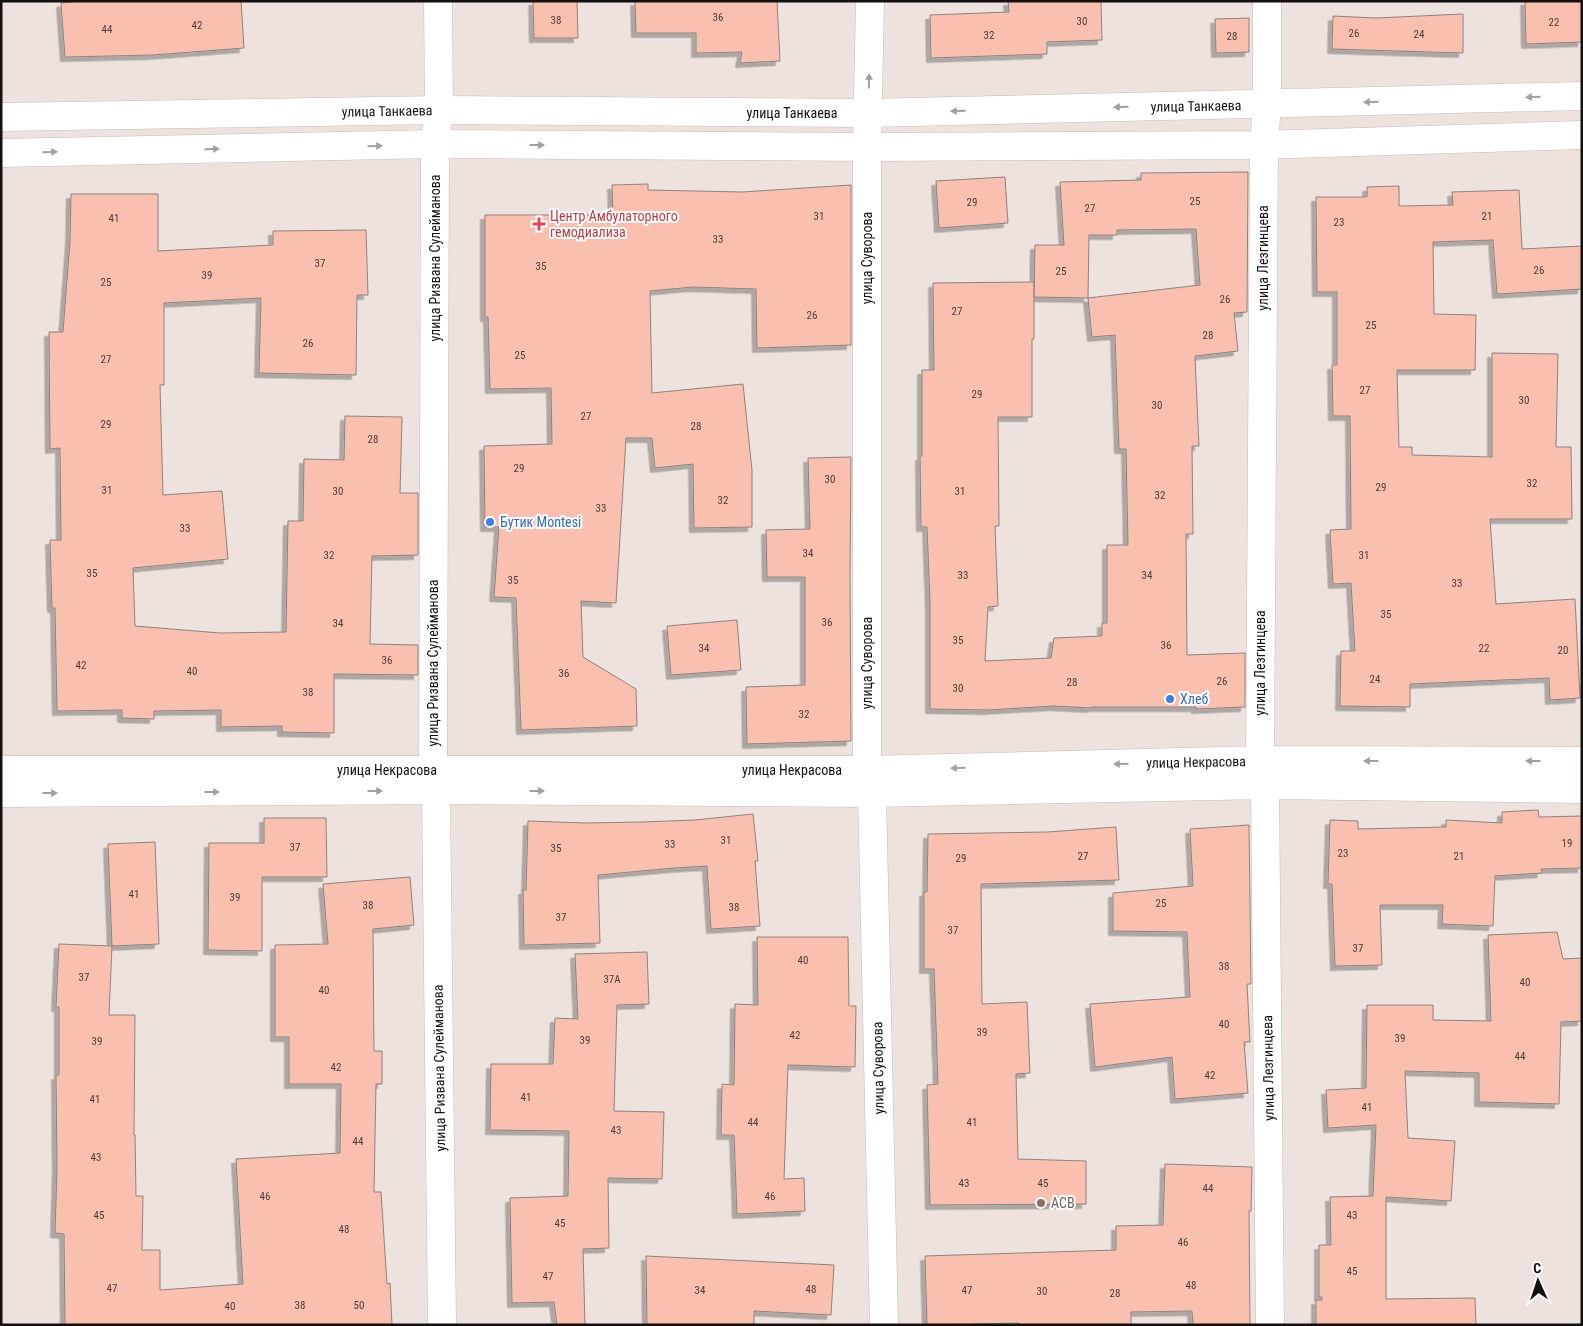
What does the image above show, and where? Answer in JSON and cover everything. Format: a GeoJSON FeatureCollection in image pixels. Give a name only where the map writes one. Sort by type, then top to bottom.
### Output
{"type":"FeatureCollection","features":[{"type":"Feature","properties":{"kind":"street","name":"улица Ризвана Сулейманова"},"geometry":{"type":"LineString","coordinates":[[438,1],[439,110],[435,144],[435,780],[442,1325]]}},
{"type":"Feature","properties":{"kind":"street","name":"улица Суворова"},"geometry":{"type":"LineString","coordinates":[[870,1],[867,147],[870,781],[884,1325]]}},
{"type":"Feature","properties":{"kind":"street","name":"улица Лезгинцева"},"geometry":{"type":"LineString","coordinates":[[1267,1],[1268,104],[1264,145],[1262,773],[1270,1325]]}},
{"type":"Feature","properties":{"kind":"street","name":"улица Танкаева"},"geometry":{"type":"LineString","coordinates":[[1,117],[439,110],[868,113],[1582,96]]}},
{"type":"Feature","properties":{"kind":"street"},"geometry":{"type":"LineString","coordinates":[[1,109],[1,117]]}},
{"type":"Feature","properties":{"kind":"street"},"geometry":{"type":"LineString","coordinates":[[1,153],[435,144],[867,147],[1264,145],[1582,135]]}},
{"type":"Feature","properties":{"kind":"street","name":"улица Некрасова"},"geometry":{"type":"LineString","coordinates":[[1,770],[435,780],[870,781],[1262,773],[1582,761]]}},
{"type":"Feature","properties":{"kind":"street","name":"улица Некрасова"},"geometry":{"type":"LineString","coordinates":[[1262,773],[1582,789]]}},
{"type":"Feature","properties":{"kind":"street","name":"улица Некрасова"},"geometry":{"type":"LineString","coordinates":[[1,793],[435,780]]}},
{"type":"Feature","properties":{"kind":"building"},"geometry":{"type":"Polygon","coordinates":[[[80,1],[241,1],[244,48],[153,55],[65,57],[61,3],[80,1]]]}},
{"type":"Feature","properties":{"kind":"building"},"geometry":{"type":"Polygon","coordinates":[[[533,1],[577,1],[578,38],[534,38],[533,1]]]}},
{"type":"Feature","properties":{"kind":"building"},"geometry":{"type":"Polygon","coordinates":[[[635,1],[777,1],[780,61],[740,63],[742,52],[696,53],[696,33],[636,33],[635,1]]]}},
{"type":"Feature","properties":{"kind":"building"},"geometry":{"type":"Polygon","coordinates":[[[1008,1],[1101,1],[1102,40],[1047,42],[1047,54],[931,58],[930,15],[1009,12],[1008,1]]]}},
{"type":"Feature","properties":{"kind":"building"},"geometry":{"type":"Polygon","coordinates":[[[1525,1],[1582,1],[1582,42],[1526,44],[1525,1]]]}},
{"type":"Feature","properties":{"kind":"building"},"geometry":{"type":"Polygon","coordinates":[[[1463,14],[1463,53],[1332,49],[1333,16],[1376,18],[1463,14]]]}},
{"type":"Feature","properties":{"kind":"building"},"geometry":{"type":"Polygon","coordinates":[[[1249,18],[1249,52],[1216,53],[1215,19],[1249,18]]]}},
{"type":"Feature","properties":{"kind":"building"},"geometry":{"type":"Polygon","coordinates":[[[1248,172],[1247,312],[1234,313],[1238,351],[1195,356],[1199,446],[1192,446],[1193,534],[1186,534],[1187,655],[1245,653],[1245,707],[1196,709],[1196,707],[1092,708],[1054,706],[988,710],[930,709],[930,602],[927,527],[921,527],[920,456],[922,456],[922,370],[934,370],[933,283],[1034,282],[1034,297],[1035,245],[1064,245],[1060,182],[1141,180],[1141,173],[1248,172]],[[1196,229],[1117,230],[1117,235],[1089,235],[1088,298],[1200,285],[1196,229]],[[1034,297],[1032,417],[998,417],[999,526],[995,526],[998,606],[988,607],[985,661],[1051,658],[1054,638],[1102,636],[1102,623],[1107,623],[1107,545],[1128,545],[1126,449],[1119,449],[1115,335],[1092,337],[1088,298],[1034,297]]]}},
{"type":"Feature","properties":{"kind":"building"},"geometry":{"type":"Polygon","coordinates":[[[1005,177],[1008,223],[939,228],[936,181],[1005,177]]]}},
{"type":"Feature","properties":{"kind":"building"},"geometry":{"type":"Polygon","coordinates":[[[648,184],[648,190],[742,192],[851,185],[851,345],[757,348],[756,289],[693,287],[650,291],[652,393],[743,384],[752,470],[752,527],[694,528],[693,464],[655,468],[652,438],[626,438],[616,603],[581,601],[583,657],[636,689],[637,726],[521,730],[516,598],[494,597],[499,527],[485,527],[484,446],[552,444],[551,388],[490,389],[488,317],[485,317],[485,215],[613,215],[612,185],[648,184]]]}},
{"type":"Feature","properties":{"kind":"building"},"geometry":{"type":"Polygon","coordinates":[[[1399,186],[1399,206],[1453,205],[1452,192],[1519,190],[1522,249],[1582,246],[1582,289],[1497,294],[1493,240],[1433,242],[1434,314],[1476,315],[1475,370],[1397,370],[1399,447],[1412,447],[1412,455],[1492,457],[1492,353],[1558,354],[1556,447],[1571,447],[1572,519],[1490,519],[1496,604],[1575,599],[1580,698],[1550,700],[1549,678],[1410,684],[1410,707],[1340,706],[1341,651],[1355,651],[1351,583],[1333,584],[1330,530],[1351,529],[1350,416],[1333,416],[1332,365],[1337,365],[1337,292],[1317,292],[1316,197],[1367,197],[1367,187],[1399,186]]]}},
{"type":"Feature","properties":{"kind":"building"},"geometry":{"type":"Polygon","coordinates":[[[71,194],[158,194],[158,251],[273,245],[273,231],[366,230],[368,295],[357,295],[356,375],[259,373],[261,298],[164,303],[164,385],[160,385],[163,495],[222,491],[228,559],[133,568],[135,626],[220,633],[286,632],[288,521],[303,521],[304,459],[344,460],[345,416],[402,417],[400,493],[418,493],[418,555],[372,556],[370,644],[418,645],[418,675],[334,674],[334,733],[282,732],[282,726],[221,727],[221,710],[154,711],[154,719],[122,718],[122,710],[57,711],[55,608],[52,608],[50,540],[61,540],[60,448],[50,449],[49,332],[63,332],[70,241],[71,194]]]}},
{"type":"Feature","properties":{"kind":"building"},"geometry":{"type":"Polygon","coordinates":[[[851,457],[851,741],[747,744],[746,687],[805,685],[805,577],[767,577],[766,530],[810,529],[808,458],[851,457]]]}},
{"type":"Feature","properties":{"kind":"building"},"geometry":{"type":"Polygon","coordinates":[[[737,620],[741,670],[671,675],[667,626],[737,620]]]}},
{"type":"Feature","properties":{"kind":"building"},"geometry":{"type":"Polygon","coordinates":[[[1538,810],[1539,817],[1582,816],[1582,868],[1541,869],[1542,873],[1495,876],[1493,926],[1442,924],[1443,905],[1380,905],[1382,965],[1335,966],[1332,884],[1328,884],[1330,820],[1358,821],[1358,829],[1446,827],[1446,820],[1502,823],[1502,812],[1538,810]]]}},
{"type":"Feature","properties":{"kind":"building"},"geometry":{"type":"Polygon","coordinates":[[[753,814],[758,861],[755,861],[760,926],[711,929],[707,866],[674,868],[598,875],[600,943],[524,945],[523,890],[526,890],[528,821],[642,822],[695,820],[753,814]]]}},
{"type":"Feature","properties":{"kind":"building"},"geometry":{"type":"Polygon","coordinates":[[[264,818],[326,818],[327,877],[262,877],[262,951],[208,950],[209,843],[264,843],[264,818]]]}},
{"type":"Feature","properties":{"kind":"building"},"geometry":{"type":"Polygon","coordinates":[[[1249,825],[1251,984],[1247,984],[1250,1042],[1244,1042],[1248,1093],[1175,1099],[1172,1057],[1095,1067],[1090,1004],[1190,997],[1187,932],[1113,931],[1113,893],[1193,886],[1190,829],[1249,825]]]}},
{"type":"Feature","properties":{"kind":"building"},"geometry":{"type":"Polygon","coordinates":[[[1116,827],[1119,880],[981,884],[982,1004],[1027,1002],[1030,1073],[1016,1074],[1018,1159],[1086,1161],[1086,1204],[930,1205],[927,1085],[938,1084],[934,969],[924,969],[924,892],[927,892],[928,834],[1047,832],[1116,827]]]}},
{"type":"Feature","properties":{"kind":"building"},"geometry":{"type":"Polygon","coordinates":[[[155,842],[159,944],[112,946],[108,844],[155,842]]]}},
{"type":"Feature","properties":{"kind":"building"},"geometry":{"type":"Polygon","coordinates":[[[410,877],[414,925],[373,929],[374,1051],[382,1051],[382,1084],[376,1084],[374,1192],[381,1192],[387,1284],[390,1283],[392,1325],[65,1325],[64,1234],[55,1233],[57,1168],[56,1075],[59,1075],[59,1007],[56,1007],[59,944],[112,946],[109,1015],[135,1015],[134,1135],[136,1196],[143,1196],[142,1250],[160,1250],[160,1290],[243,1284],[236,1159],[340,1153],[341,1084],[289,1084],[289,1037],[275,1037],[275,945],[328,944],[323,884],[410,877]]]}},
{"type":"Feature","properties":{"kind":"building"},"geometry":{"type":"Polygon","coordinates":[[[1557,932],[1563,959],[1582,958],[1582,1021],[1561,1022],[1559,1104],[1479,1102],[1479,1073],[1405,1071],[1408,1138],[1455,1141],[1451,1201],[1386,1197],[1386,1299],[1475,1298],[1476,1325],[1316,1325],[1316,1300],[1322,1300],[1322,1297],[1319,1297],[1319,1245],[1331,1245],[1330,1197],[1373,1196],[1376,1125],[1328,1128],[1326,1090],[1366,1088],[1367,1005],[1433,1005],[1433,1020],[1491,1021],[1488,935],[1557,932]]]}},
{"type":"Feature","properties":{"kind":"building"},"geometry":{"type":"Polygon","coordinates":[[[757,937],[848,937],[849,1006],[856,1006],[855,1067],[788,1065],[784,1179],[804,1178],[805,1211],[737,1214],[734,1135],[721,1135],[722,1084],[734,1085],[735,1004],[758,1005],[757,937]]]}},
{"type":"Feature","properties":{"kind":"building"},"geometry":{"type":"Polygon","coordinates":[[[647,952],[649,1004],[617,1005],[614,1111],[664,1112],[662,1179],[608,1178],[609,1248],[583,1249],[585,1325],[557,1325],[554,1302],[512,1303],[510,1198],[568,1196],[569,1131],[490,1130],[491,1064],[553,1064],[555,1018],[578,1019],[575,954],[647,952]]]}},
{"type":"Feature","properties":{"kind":"building"},"geometry":{"type":"Polygon","coordinates":[[[1165,1164],[1252,1167],[1251,1211],[1249,1211],[1250,1325],[1193,1325],[1192,1311],[1131,1312],[1131,1325],[1019,1325],[1019,1323],[927,1325],[925,1256],[1116,1250],[1116,1226],[1163,1225],[1165,1164]]]}},
{"type":"Feature","properties":{"kind":"building"},"geometry":{"type":"Polygon","coordinates":[[[646,1256],[834,1265],[831,1315],[754,1311],[754,1325],[647,1325],[646,1256]]]}},
{"type":"Feature","properties":{"kind":"place","name":"Центр Амбулаторного гемодиализа"},"geometry":{"type":"Point","coordinates":[539,224]}},
{"type":"Feature","properties":{"kind":"place","name":"Бутик Montesi"},"geometry":{"type":"Point","coordinates":[490,522]}},
{"type":"Feature","properties":{"kind":"place","name":"Хлеб"},"geometry":{"type":"Point","coordinates":[1170,699]}},
{"type":"Feature","properties":{"kind":"place","name":"АCB"},"geometry":{"type":"Point","coordinates":[1041,1203]}}]}
